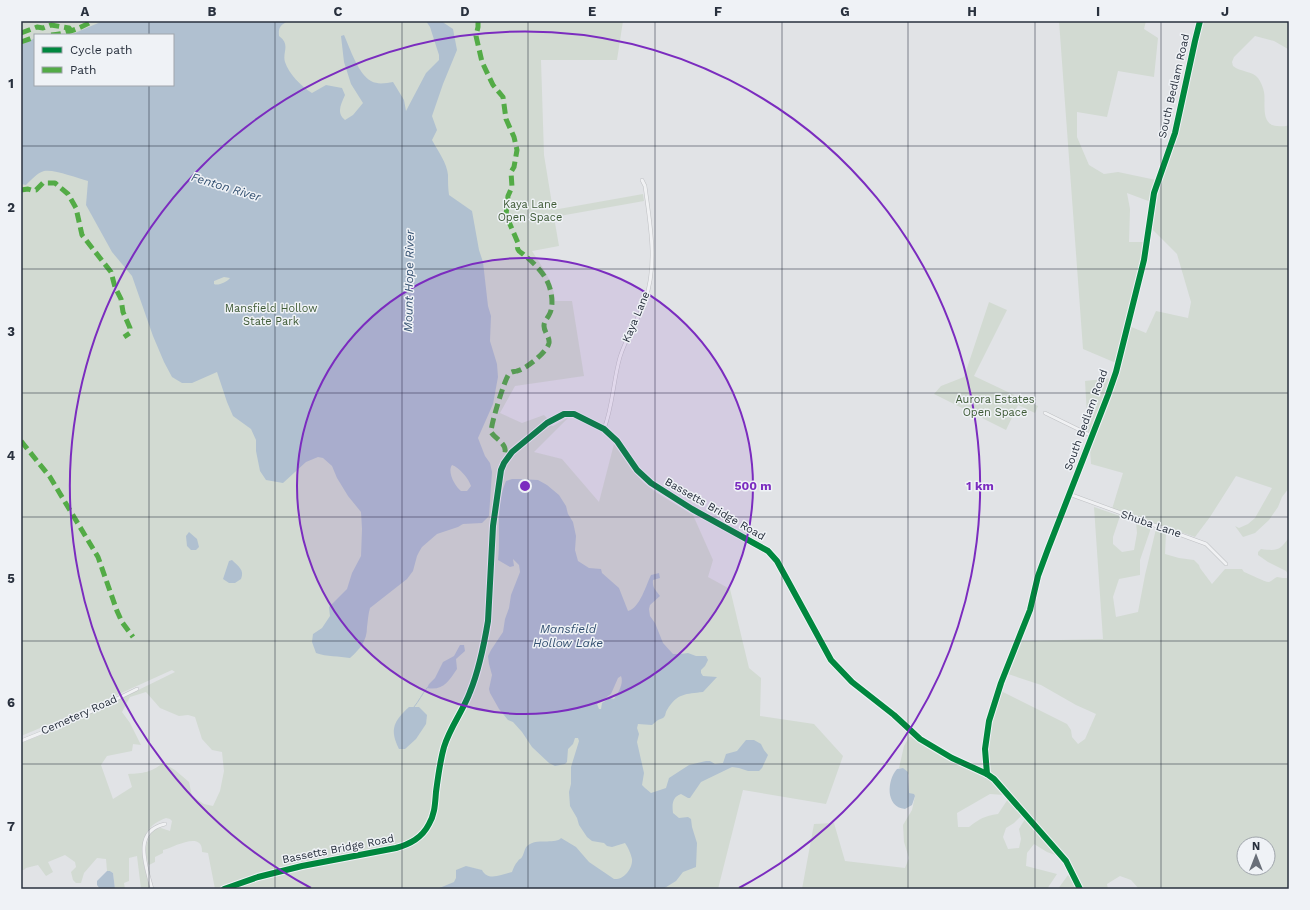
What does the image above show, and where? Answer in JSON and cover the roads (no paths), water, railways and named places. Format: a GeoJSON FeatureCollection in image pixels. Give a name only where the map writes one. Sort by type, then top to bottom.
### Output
{"type":"FeatureCollection","features":[{"type":"Feature","properties":{"kind":"street","name":"South Bedlam Road"},"geometry":{"type":"LineString","coordinates":[[987,774],[985,749],[989,721],[1003,679],[1030,610],[1038,576],[1116,372],[1144,260],[1154,193],[1175,133],[1200,21]]}},
{"type":"Feature","properties":{"kind":"street","name":"Kaya Lane"},"geometry":{"type":"LineString","coordinates":[[604,429],[610,411],[620,357],[637,320],[650,285],[652,244],[645,186],[642,180]]}},
{"type":"Feature","properties":{"kind":"street"},"geometry":{"type":"LineString","coordinates":[[1045,413],[1092,436]]}},
{"type":"Feature","properties":{"kind":"street","name":"Bassetts Bridge Road"},"geometry":{"type":"LineString","coordinates":[[224,889],[262,876],[302,866],[396,848],[410,843],[426,830],[430,824],[434,812],[438,777],[444,747],[470,692],[484,643],[488,617],[494,526],[500,474],[504,463],[512,452],[547,423],[564,414],[574,414],[604,429],[617,441],[637,470],[651,484],[702,515],[768,551],[777,561],[831,660],[852,682],[894,715],[920,739],[952,758],[987,774],[998,784],[1066,861],[1080,889]]}},
{"type":"Feature","properties":{"kind":"street","name":"Shuba Lane"},"geometry":{"type":"LineString","coordinates":[[1069,494],[1206,544],[1226,564]]}},
{"type":"Feature","properties":{"kind":"street","name":"Cemetery Road"},"geometry":{"type":"LineString","coordinates":[[21,741],[78,718],[136,689]]}},
{"type":"Feature","properties":{"kind":"street"},"geometry":{"type":"LineString","coordinates":[[152,889],[144,856],[145,840],[150,830],[156,826],[165,824]]}},
{"type":"Feature","properties":{"kind":"water"},"geometry":{"type":"Polygon","coordinates":[[[103,21],[288,21],[280,27],[279,36],[285,42],[284,58],[289,71],[312,93],[326,85],[342,88],[345,95],[340,111],[345,120],[353,115],[363,103],[351,84],[344,62],[341,36],[344,35],[358,67],[366,78],[376,83],[393,82],[404,100],[406,111],[426,73],[439,60],[439,55],[430,27],[426,21],[441,21],[453,29],[457,50],[432,116],[437,130],[432,140],[446,166],[449,195],[472,211],[479,250],[483,262],[488,306],[491,316],[490,341],[497,364],[498,377],[493,404],[478,438],[485,456],[490,463],[492,472],[489,516],[482,523],[463,524],[437,534],[422,547],[417,556],[413,571],[407,579],[370,608],[367,632],[364,641],[360,648],[350,658],[316,653],[312,642],[313,634],[322,628],[330,616],[329,607],[347,589],[352,573],[361,556],[361,512],[348,496],[337,478],[332,466],[323,458],[318,457],[306,462],[283,483],[266,480],[260,471],[256,451],[256,440],[251,429],[233,416],[217,372],[192,383],[182,383],[172,377],[153,336],[132,276],[112,252],[86,205],[88,181],[59,172],[44,171],[39,173],[26,185],[21,184],[21,45],[34,38],[34,86],[174,86],[174,34],[72,34],[103,21]],[[224,277],[214,281],[214,284],[222,283],[230,278],[224,277]],[[452,465],[450,471],[454,482],[461,491],[467,491],[471,486],[461,471],[452,465]]]}},
{"type":"Feature","properties":{"kind":"water","name":"Mansfield Hollow Lake"},"geometry":{"type":"Polygon","coordinates":[[[512,479],[538,480],[559,495],[573,522],[576,536],[575,550],[578,561],[589,568],[601,569],[602,573],[619,588],[628,611],[636,606],[651,575],[659,573],[660,578],[653,580],[653,583],[654,588],[660,596],[650,605],[649,609],[650,616],[655,623],[663,643],[673,654],[688,653],[696,656],[706,656],[708,660],[701,670],[701,673],[703,676],[717,677],[703,692],[678,697],[666,711],[664,717],[652,725],[638,724],[637,728],[639,734],[637,742],[644,773],[642,785],[651,793],[666,788],[669,778],[689,765],[706,761],[710,761],[715,764],[723,763],[726,754],[737,751],[746,740],[754,740],[761,744],[768,755],[759,771],[748,771],[732,767],[701,782],[690,798],[681,794],[674,799],[673,813],[679,818],[688,817],[691,819],[697,843],[696,867],[683,872],[676,881],[663,889],[437,889],[454,882],[456,878],[456,870],[466,866],[482,870],[488,876],[496,876],[512,872],[528,845],[538,842],[556,841],[561,838],[576,847],[589,862],[614,879],[621,878],[627,873],[632,862],[631,855],[625,843],[612,847],[607,846],[604,843],[592,841],[587,837],[579,825],[570,806],[569,792],[571,784],[571,767],[579,741],[578,738],[575,738],[573,744],[568,749],[567,762],[565,764],[555,766],[549,763],[532,747],[513,722],[508,720],[499,709],[490,693],[489,689],[492,675],[488,656],[503,632],[511,595],[520,572],[519,565],[513,559],[514,566],[510,567],[498,560],[499,510],[506,481],[512,479]],[[621,676],[618,678],[611,694],[597,704],[599,709],[601,709],[602,703],[610,698],[614,699],[620,688],[622,679],[621,676]]]}},
{"type":"Feature","properties":{"kind":"water"},"geometry":{"type":"Polygon","coordinates":[[[189,532],[197,539],[199,547],[196,550],[191,550],[187,546],[186,536],[189,532]]]}},
{"type":"Feature","properties":{"kind":"water"},"geometry":{"type":"Polygon","coordinates":[[[232,560],[240,568],[242,576],[241,579],[235,583],[229,583],[223,579],[229,561],[232,560]]]}},
{"type":"Feature","properties":{"kind":"water"},"geometry":{"type":"Polygon","coordinates":[[[460,645],[464,645],[465,651],[456,659],[457,669],[451,677],[445,684],[437,688],[427,688],[435,678],[443,662],[454,656],[460,645]]]}},
{"type":"Feature","properties":{"kind":"water"},"geometry":{"type":"Polygon","coordinates":[[[409,707],[419,707],[427,715],[426,724],[416,739],[405,749],[399,749],[394,736],[395,726],[397,721],[409,707]]]}},
{"type":"Feature","properties":{"kind":"water"},"geometry":{"type":"Polygon","coordinates":[[[903,768],[908,772],[909,793],[914,794],[915,796],[912,805],[905,809],[894,803],[890,792],[891,780],[894,774],[897,769],[903,768]]]}},
{"type":"Feature","properties":{"kind":"water"},"geometry":{"type":"Polygon","coordinates":[[[107,871],[113,873],[115,889],[100,889],[97,885],[97,881],[107,871]]]}},
{"type":"Feature","properties":{"kind":"waterway"},"geometry":{"type":"LineString","coordinates":[[414,707],[427,688]]}},
{"type":"Feature","properties":{"kind":"water label","name":"Fenton River"},"geometry":{"type":"Point","coordinates":[226,187]}},
{"type":"Feature","properties":{"kind":"water label","name":"Mount Hope River"},"geometry":{"type":"Point","coordinates":[409,281]}},
{"type":"Feature","properties":{"kind":"park label","name":"Kaya Lane Open Space"},"geometry":{"type":"Point","coordinates":[530,210]}},
{"type":"Feature","properties":{"kind":"park label","name":"Mansfield Hollow State Park"},"geometry":{"type":"Point","coordinates":[271,314]}},
{"type":"Feature","properties":{"kind":"park label","name":"Aurora Estates Open Space"},"geometry":{"type":"Point","coordinates":[995,405]}}]}
